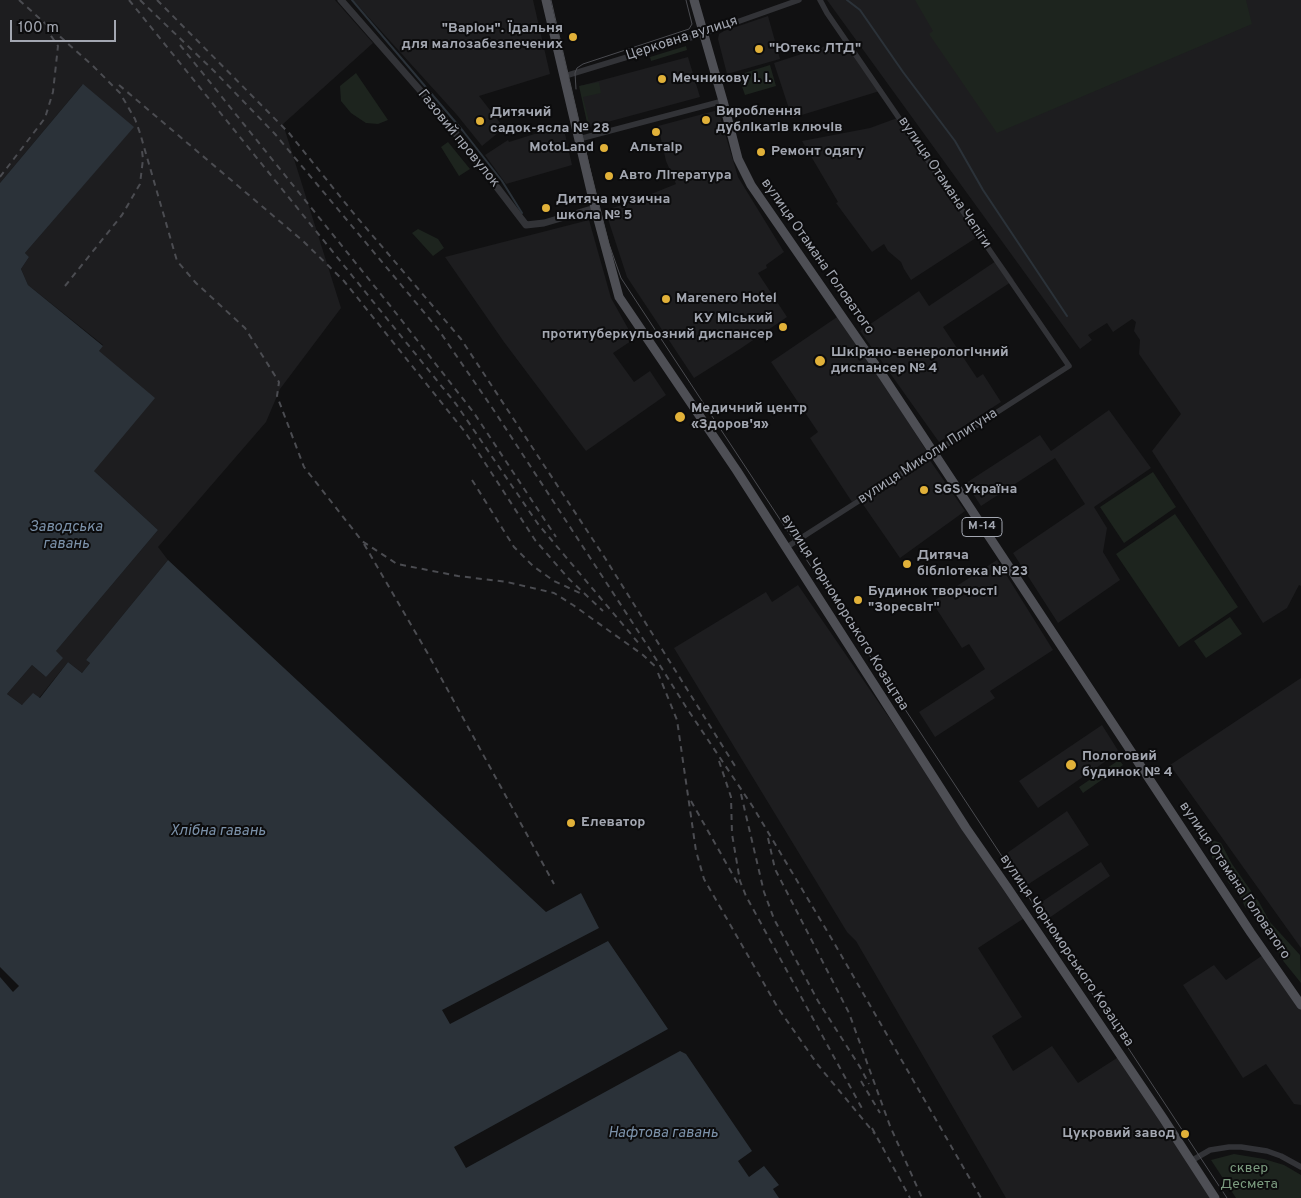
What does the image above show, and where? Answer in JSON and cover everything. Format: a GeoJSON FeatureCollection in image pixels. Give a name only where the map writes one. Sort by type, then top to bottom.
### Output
{"type":"FeatureCollection","features":[{"type":"Feature","properties":{"kind":"main road","name":"вулиця Чорноморського Козацтва"},"geometry":{"type":"LineString","coordinates":[[546,0],[595,208],[619,297],[787,547],[880,697],[966,828],[1191,1160],[1214,1198]]}},
{"type":"Feature","properties":{"kind":"main road","name":"вулиця Отамана Головатого"},"geometry":{"type":"LineString","coordinates":[[694,0],[738,159],[751,186],[934,453],[1251,933],[1301,1005]]}},
{"type":"Feature","properties":{"kind":"street","name":"Газовий провулок"},"geometry":{"type":"LineString","coordinates":[[341,0],[440,113],[526,225],[544,223],[595,208]]}},
{"type":"Feature","properties":{"kind":"street","name":"Церковна вулиця"},"geometry":{"type":"LineString","coordinates":[[564,76],[704,34],[799,0]]}},
{"type":"Feature","properties":{"kind":"street","name":"вулиця Отамана Чепіги"},"geometry":{"type":"LineString","coordinates":[[820,0],[827,13],[1069,366]]}},
{"type":"Feature","properties":{"kind":"street"},"geometry":{"type":"LineString","coordinates":[[579,139],[723,102]]}},
{"type":"Feature","properties":{"kind":"street","name":"вулиця Миколи Плигуна"},"geometry":{"type":"LineString","coordinates":[[787,547],[1069,366]]}},
{"type":"Feature","properties":{"kind":"street"},"geometry":{"type":"LineString","coordinates":[[1191,1160],[1210,1150],[1241,1148],[1266,1151],[1281,1156],[1301,1167]]}},
{"type":"Feature","properties":{"kind":"shaded area"},"geometry":{"type":"Polygon","coordinates":[[[0,0],[335,0],[373,43],[283,124],[341,308],[280,389],[266,422],[158,547],[168,560],[86,660],[90,663],[82,673],[68,662],[39,698],[22,705],[7,694],[32,665],[46,677],[55,652],[158,530],[94,471],[99,351],[103,345],[28,285],[21,269],[29,257],[25,253],[133,127],[82,85],[0,183],[0,0]]]}},
{"type":"Feature","properties":{"kind":"shaded area"},"geometry":{"type":"Polygon","coordinates":[[[353,0],[533,0],[550,74],[479,96],[504,128],[482,146],[457,115],[353,0]]]}},
{"type":"Feature","properties":{"kind":"shaded area"},"geometry":{"type":"Polygon","coordinates":[[[827,0],[1301,0],[1301,586],[1299,585],[1287,608],[1263,623],[1152,451],[1181,414],[1139,354],[1140,340],[1134,331],[1136,322],[1132,319],[1113,332],[1107,323],[1088,335],[1092,340],[1080,349],[827,0]]]}},
{"type":"Feature","properties":{"kind":"shaded area"},"geometry":{"type":"Polygon","coordinates":[[[768,16],[780,59],[727,74],[718,39],[719,34],[768,16]]]}},
{"type":"Feature","properties":{"kind":"shaded area"},"geometry":{"type":"Polygon","coordinates":[[[844,40],[883,90],[792,118],[774,63],[844,40]]]}},
{"type":"Feature","properties":{"kind":"shaded area"},"geometry":{"type":"Polygon","coordinates":[[[688,57],[700,97],[589,127],[580,86],[688,57]]]}},
{"type":"Feature","properties":{"kind":"shaded area"},"geometry":{"type":"Polygon","coordinates":[[[718,110],[738,177],[784,252],[766,265],[767,268],[758,273],[787,317],[694,378],[627,277],[605,210],[629,203],[676,184],[666,161],[658,126],[718,110]]]}},
{"type":"Feature","properties":{"kind":"shaded area"},"geometry":{"type":"Polygon","coordinates":[[[900,117],[982,234],[911,280],[901,262],[888,251],[884,244],[872,252],[836,203],[838,202],[802,141],[870,128],[900,117]]]}},
{"type":"Feature","properties":{"kind":"shaded area"},"geometry":{"type":"Polygon","coordinates":[[[563,125],[572,165],[506,184],[485,155],[508,140],[509,142],[563,125]]]}},
{"type":"Feature","properties":{"kind":"shaded area"},"geometry":{"type":"Polygon","coordinates":[[[589,220],[611,298],[634,339],[613,353],[634,382],[650,371],[666,395],[586,451],[504,342],[445,257],[589,220]]]}},
{"type":"Feature","properties":{"kind":"shaded area"},"geometry":{"type":"Polygon","coordinates":[[[999,259],[1014,280],[943,327],[977,378],[983,374],[1001,402],[939,442],[860,331],[919,291],[929,306],[999,259]]]}},
{"type":"Feature","properties":{"kind":"shaded area"},"geometry":{"type":"Polygon","coordinates":[[[840,315],[928,453],[852,502],[810,438],[818,432],[771,362],[840,315]]]}},
{"type":"Feature","properties":{"kind":"shaded area"},"geometry":{"type":"Polygon","coordinates":[[[1109,410],[1151,468],[1094,507],[1107,528],[1103,552],[1120,580],[1058,623],[1013,553],[1085,504],[1055,458],[981,506],[966,483],[1040,435],[1051,451],[1109,410]]]}},
{"type":"Feature","properties":{"kind":"shaded area"},"geometry":{"type":"Polygon","coordinates":[[[929,459],[965,511],[900,558],[862,503],[929,459]]]}},
{"type":"Feature","properties":{"kind":"shaded area"},"geometry":{"type":"Polygon","coordinates":[[[997,560],[1053,650],[990,691],[995,698],[935,737],[919,712],[985,669],[969,644],[962,648],[932,602],[997,560]]]}},
{"type":"Feature","properties":{"kind":"shaded area"},"geometry":{"type":"Polygon","coordinates":[[[798,585],[1026,917],[978,948],[1022,1017],[992,1036],[1013,1071],[1052,1046],[1078,1083],[1120,1056],[1212,1198],[1006,1198],[856,941],[847,932],[674,648],[766,592],[772,602],[798,585]]]}},
{"type":"Feature","properties":{"kind":"shaded area"},"geometry":{"type":"Polygon","coordinates":[[[1301,678],[1301,948],[1170,765],[1301,678]]]}},
{"type":"Feature","properties":{"kind":"shaded area","name":"Пологовий будинок № 4"},"geometry":{"type":"Polygon","coordinates":[[[1102,725],[1119,752],[1038,808],[1019,781],[1102,725]]]}},
{"type":"Feature","properties":{"kind":"shaded area"},"geometry":{"type":"Polygon","coordinates":[[[1067,811],[1089,845],[1027,885],[1007,853],[1067,811]]]}},
{"type":"Feature","properties":{"kind":"shaded area"},"geometry":{"type":"Polygon","coordinates":[[[1101,862],[1110,876],[1049,918],[1040,903],[1101,862]]]}},
{"type":"Feature","properties":{"kind":"shaded area"},"geometry":{"type":"Polygon","coordinates":[[[1263,955],[1301,1008],[1301,1105],[1294,1104],[1266,1064],[1243,1078],[1183,985],[1214,965],[1226,980],[1263,955]]]}},
{"type":"Feature","properties":{"kind":"green space"},"geometry":{"type":"Polygon","coordinates":[[[915,0],[1246,0],[1252,24],[997,133],[929,34],[933,31],[915,0]]]}},
{"type":"Feature","properties":{"kind":"green space"},"geometry":{"type":"Polygon","coordinates":[[[686,46],[687,50],[651,61],[650,57],[686,46]]]}},
{"type":"Feature","properties":{"kind":"green space"},"geometry":{"type":"Polygon","coordinates":[[[770,65],[776,86],[745,95],[738,75],[770,65]]]}},
{"type":"Feature","properties":{"kind":"green space"},"geometry":{"type":"Polygon","coordinates":[[[356,73],[388,120],[378,124],[366,123],[351,113],[341,101],[340,86],[356,73]]]}},
{"type":"Feature","properties":{"kind":"green space"},"geometry":{"type":"Polygon","coordinates":[[[599,82],[601,93],[583,97],[590,126],[588,127],[579,86],[599,82]]]}},
{"type":"Feature","properties":{"kind":"green space"},"geometry":{"type":"Polygon","coordinates":[[[448,142],[470,169],[459,176],[441,147],[448,142]]]}},
{"type":"Feature","properties":{"kind":"green space"},"geometry":{"type":"Polygon","coordinates":[[[418,229],[438,239],[444,248],[433,256],[412,233],[418,229]]]}},
{"type":"Feature","properties":{"kind":"green space"},"geometry":{"type":"Polygon","coordinates":[[[1153,472],[1176,507],[1124,543],[1100,507],[1153,472]]]}},
{"type":"Feature","properties":{"kind":"green space"},"geometry":{"type":"Polygon","coordinates":[[[1175,514],[1238,607],[1179,647],[1116,554],[1175,514]]]}},
{"type":"Feature","properties":{"kind":"green space"},"geometry":{"type":"Polygon","coordinates":[[[1230,617],[1242,634],[1206,658],[1194,641],[1230,617]]]}},
{"type":"Feature","properties":{"kind":"green space"},"geometry":{"type":"Polygon","coordinates":[[[1119,760],[1123,765],[1083,793],[1079,787],[1119,760]]]}},
{"type":"Feature","properties":{"kind":"green space"},"geometry":{"type":"Polygon","coordinates":[[[1212,840],[1221,843],[1232,864],[1259,902],[1270,922],[1300,955],[1301,983],[1284,962],[1261,921],[1245,907],[1241,898],[1228,882],[1222,865],[1212,858],[1212,840]]]}},
{"type":"Feature","properties":{"kind":"green space","name":"сквер Десмета"},"geometry":{"type":"Polygon","coordinates":[[[1234,1154],[1264,1159],[1284,1165],[1301,1175],[1301,1198],[1236,1198],[1211,1160],[1234,1154]]]}},
{"type":"Feature","properties":{"kind":"water"},"geometry":{"type":"Polygon","coordinates":[[[83,84],[134,127],[25,253],[29,257],[21,269],[28,285],[103,346],[99,351],[155,398],[94,471],[158,530],[56,651],[63,658],[46,677],[32,665],[7,694],[22,705],[33,693],[40,698],[68,662],[82,673],[90,663],[86,660],[168,560],[546,912],[581,893],[599,928],[442,1010],[450,1024],[608,941],[668,1029],[454,1147],[466,1168],[680,1051],[686,1054],[752,1151],[738,1161],[749,1177],[764,1166],[779,1185],[773,1189],[779,1198],[0,1198],[0,183],[83,84]]]}},
{"type":"Feature","properties":{"kind":"pier"},"geometry":{"type":"Polygon","coordinates":[[[0,967],[19,986],[13,992],[0,977],[0,967]]]}},
{"type":"Feature","properties":{"kind":"waterway"},"geometry":{"type":"LineString","coordinates":[[352,0],[463,131],[502,181],[522,213]]}},
{"type":"Feature","properties":{"kind":"waterway"},"geometry":{"type":"LineString","coordinates":[[847,0],[860,10],[903,72],[955,141],[983,190],[1067,316]]}},
{"type":"Feature","properties":{"kind":"tram line"},"geometry":{"type":"LineString","coordinates":[[551,0],[590,169],[609,244],[621,278],[1227,1198]]}},
{"type":"Feature","properties":{"kind":"tram line"},"geometry":{"type":"LineString","coordinates":[[576,89],[575,73],[577,68],[583,64],[689,29],[692,24],[686,0]]}},
{"type":"Feature","properties":{"kind":"railway"},"geometry":{"type":"LineString","coordinates":[[19,0],[93,66],[120,93],[135,119],[140,133],[177,261],[196,283],[245,328],[279,382],[277,396],[304,467],[362,541],[397,564],[458,576],[507,582],[554,593],[643,655],[658,669]]}},
{"type":"Feature","properties":{"kind":"railway"},"geometry":{"type":"LineString","coordinates":[[129,0],[456,404],[538,524],[641,646]]}},
{"type":"Feature","properties":{"kind":"railway"},"geometry":{"type":"LineString","coordinates":[[140,0],[214,71],[275,134],[438,329],[493,409],[753,807],[833,941],[981,1198]]}},
{"type":"Feature","properties":{"kind":"railway"},"geometry":{"type":"LineString","coordinates":[[157,0],[289,133],[355,215],[461,339],[605,558],[735,766]]}},
{"type":"Feature","properties":{"kind":"railway"},"geometry":{"type":"LineString","coordinates":[[0,177],[45,118],[53,92],[58,46],[47,30]]}},
{"type":"Feature","properties":{"kind":"railway"},"geometry":{"type":"LineString","coordinates":[[180,45],[474,413],[556,537]]}},
{"type":"Feature","properties":{"kind":"railway"},"geometry":{"type":"LineString","coordinates":[[119,85],[303,241],[344,281],[465,432],[535,540],[569,579],[603,611]]}},
{"type":"Feature","properties":{"kind":"railway"},"geometry":{"type":"LineString","coordinates":[[65,286],[122,215],[140,184],[142,151]]}},
{"type":"Feature","properties":{"kind":"railway"},"geometry":{"type":"LineString","coordinates":[[472,480],[514,547],[533,566],[554,581],[580,593]]}},
{"type":"Feature","properties":{"kind":"railway"},"geometry":{"type":"LineString","coordinates":[[364,544],[428,654],[554,884]]}},
{"type":"Feature","properties":{"kind":"railway"},"geometry":{"type":"LineString","coordinates":[[658,673],[677,720],[696,851],[704,879],[778,1008],[818,1065],[875,1134]]}},
{"type":"Feature","properties":{"kind":"railway"},"geometry":{"type":"LineString","coordinates":[[719,761],[731,797],[732,834],[740,881],[746,896],[864,1112]]}},
{"type":"Feature","properties":{"kind":"railway"},"geometry":{"type":"LineString","coordinates":[[741,794],[764,892],[774,919],[818,1001],[869,1084]]}},
{"type":"Feature","properties":{"kind":"railway"},"geometry":{"type":"LineString","coordinates":[[691,801],[738,884]]}},
{"type":"Feature","properties":{"kind":"railway"},"geometry":{"type":"LineString","coordinates":[[768,838],[775,869],[849,1013],[890,1126],[922,1198]]}},
{"type":"Feature","properties":{"kind":"railway"},"geometry":{"type":"LineString","coordinates":[[861,1081],[880,1113]]}},
{"type":"Feature","properties":{"kind":"railway"},"geometry":{"type":"LineString","coordinates":[[872,1128],[910,1198]]}},
{"type":"Feature","properties":{"kind":"place","name":"\"Варіон\". Їдальня для малозабезпечених"},"geometry":{"type":"Point","coordinates":[573,37]}},
{"type":"Feature","properties":{"kind":"place","name":"\"Ютекс ЛТД\""},"geometry":{"type":"Point","coordinates":[759,49]}},
{"type":"Feature","properties":{"kind":"place","name":"Мечникову І. І."},"geometry":{"type":"Point","coordinates":[662,79]}},
{"type":"Feature","properties":{"kind":"place","name":"Вироблення дублікатів ключів"},"geometry":{"type":"Point","coordinates":[706,120]}},
{"type":"Feature","properties":{"kind":"place","name":"Дитячий садок-ясла № 28"},"geometry":{"type":"Point","coordinates":[480,121]}},
{"type":"Feature","properties":{"kind":"place","name":"Альтаір"},"geometry":{"type":"Point","coordinates":[656,132]}},
{"type":"Feature","properties":{"kind":"place","name":"MotoLand"},"geometry":{"type":"Point","coordinates":[604,148]}},
{"type":"Feature","properties":{"kind":"place","name":"Ремонт одягу"},"geometry":{"type":"Point","coordinates":[761,152]}},
{"type":"Feature","properties":{"kind":"place","name":"Авто Література"},"geometry":{"type":"Point","coordinates":[609,176]}},
{"type":"Feature","properties":{"kind":"place","name":"Дитяча музична школа № 5"},"geometry":{"type":"Point","coordinates":[546,208]}},
{"type":"Feature","properties":{"kind":"place","name":"Marenero Hotel"},"geometry":{"type":"Point","coordinates":[666,299]}},
{"type":"Feature","properties":{"kind":"place","name":"КУ Міський протитуберкульозний диспансер"},"geometry":{"type":"Point","coordinates":[783,327]}},
{"type":"Feature","properties":{"kind":"place","name":"Шкіряно-венерологічний диспансер № 4"},"geometry":{"type":"Point","coordinates":[820,361]}},
{"type":"Feature","properties":{"kind":"place","name":"Медичний центр «Здоров'я»"},"geometry":{"type":"Point","coordinates":[680,417]}},
{"type":"Feature","properties":{"kind":"place","name":"SGS Україна"},"geometry":{"type":"Point","coordinates":[924,490]}},
{"type":"Feature","properties":{"kind":"place","name":"Дитяча бібліотека № 23"},"geometry":{"type":"Point","coordinates":[907,564]}},
{"type":"Feature","properties":{"kind":"place","name":"Будинок творчості \"Зоресвіт\""},"geometry":{"type":"Point","coordinates":[858,600]}},
{"type":"Feature","properties":{"kind":"place","name":"Пологовий будинок № 4"},"geometry":{"type":"Point","coordinates":[1071,765]}},
{"type":"Feature","properties":{"kind":"place","name":"Елеватор"},"geometry":{"type":"Point","coordinates":[571,823]}},
{"type":"Feature","properties":{"kind":"place","name":"Цукровий завод"},"geometry":{"type":"Point","coordinates":[1185,1134]}},
{"type":"Feature","properties":{"kind":"water label","name":"Заводська гавань"},"geometry":{"type":"Point","coordinates":[66,536]}},
{"type":"Feature","properties":{"kind":"water label","name":"Хлібна гавань"},"geometry":{"type":"Point","coordinates":[218,832]}},
{"type":"Feature","properties":{"kind":"water label","name":"Нафтова гавань"},"geometry":{"type":"Point","coordinates":[663,1134]}}]}
